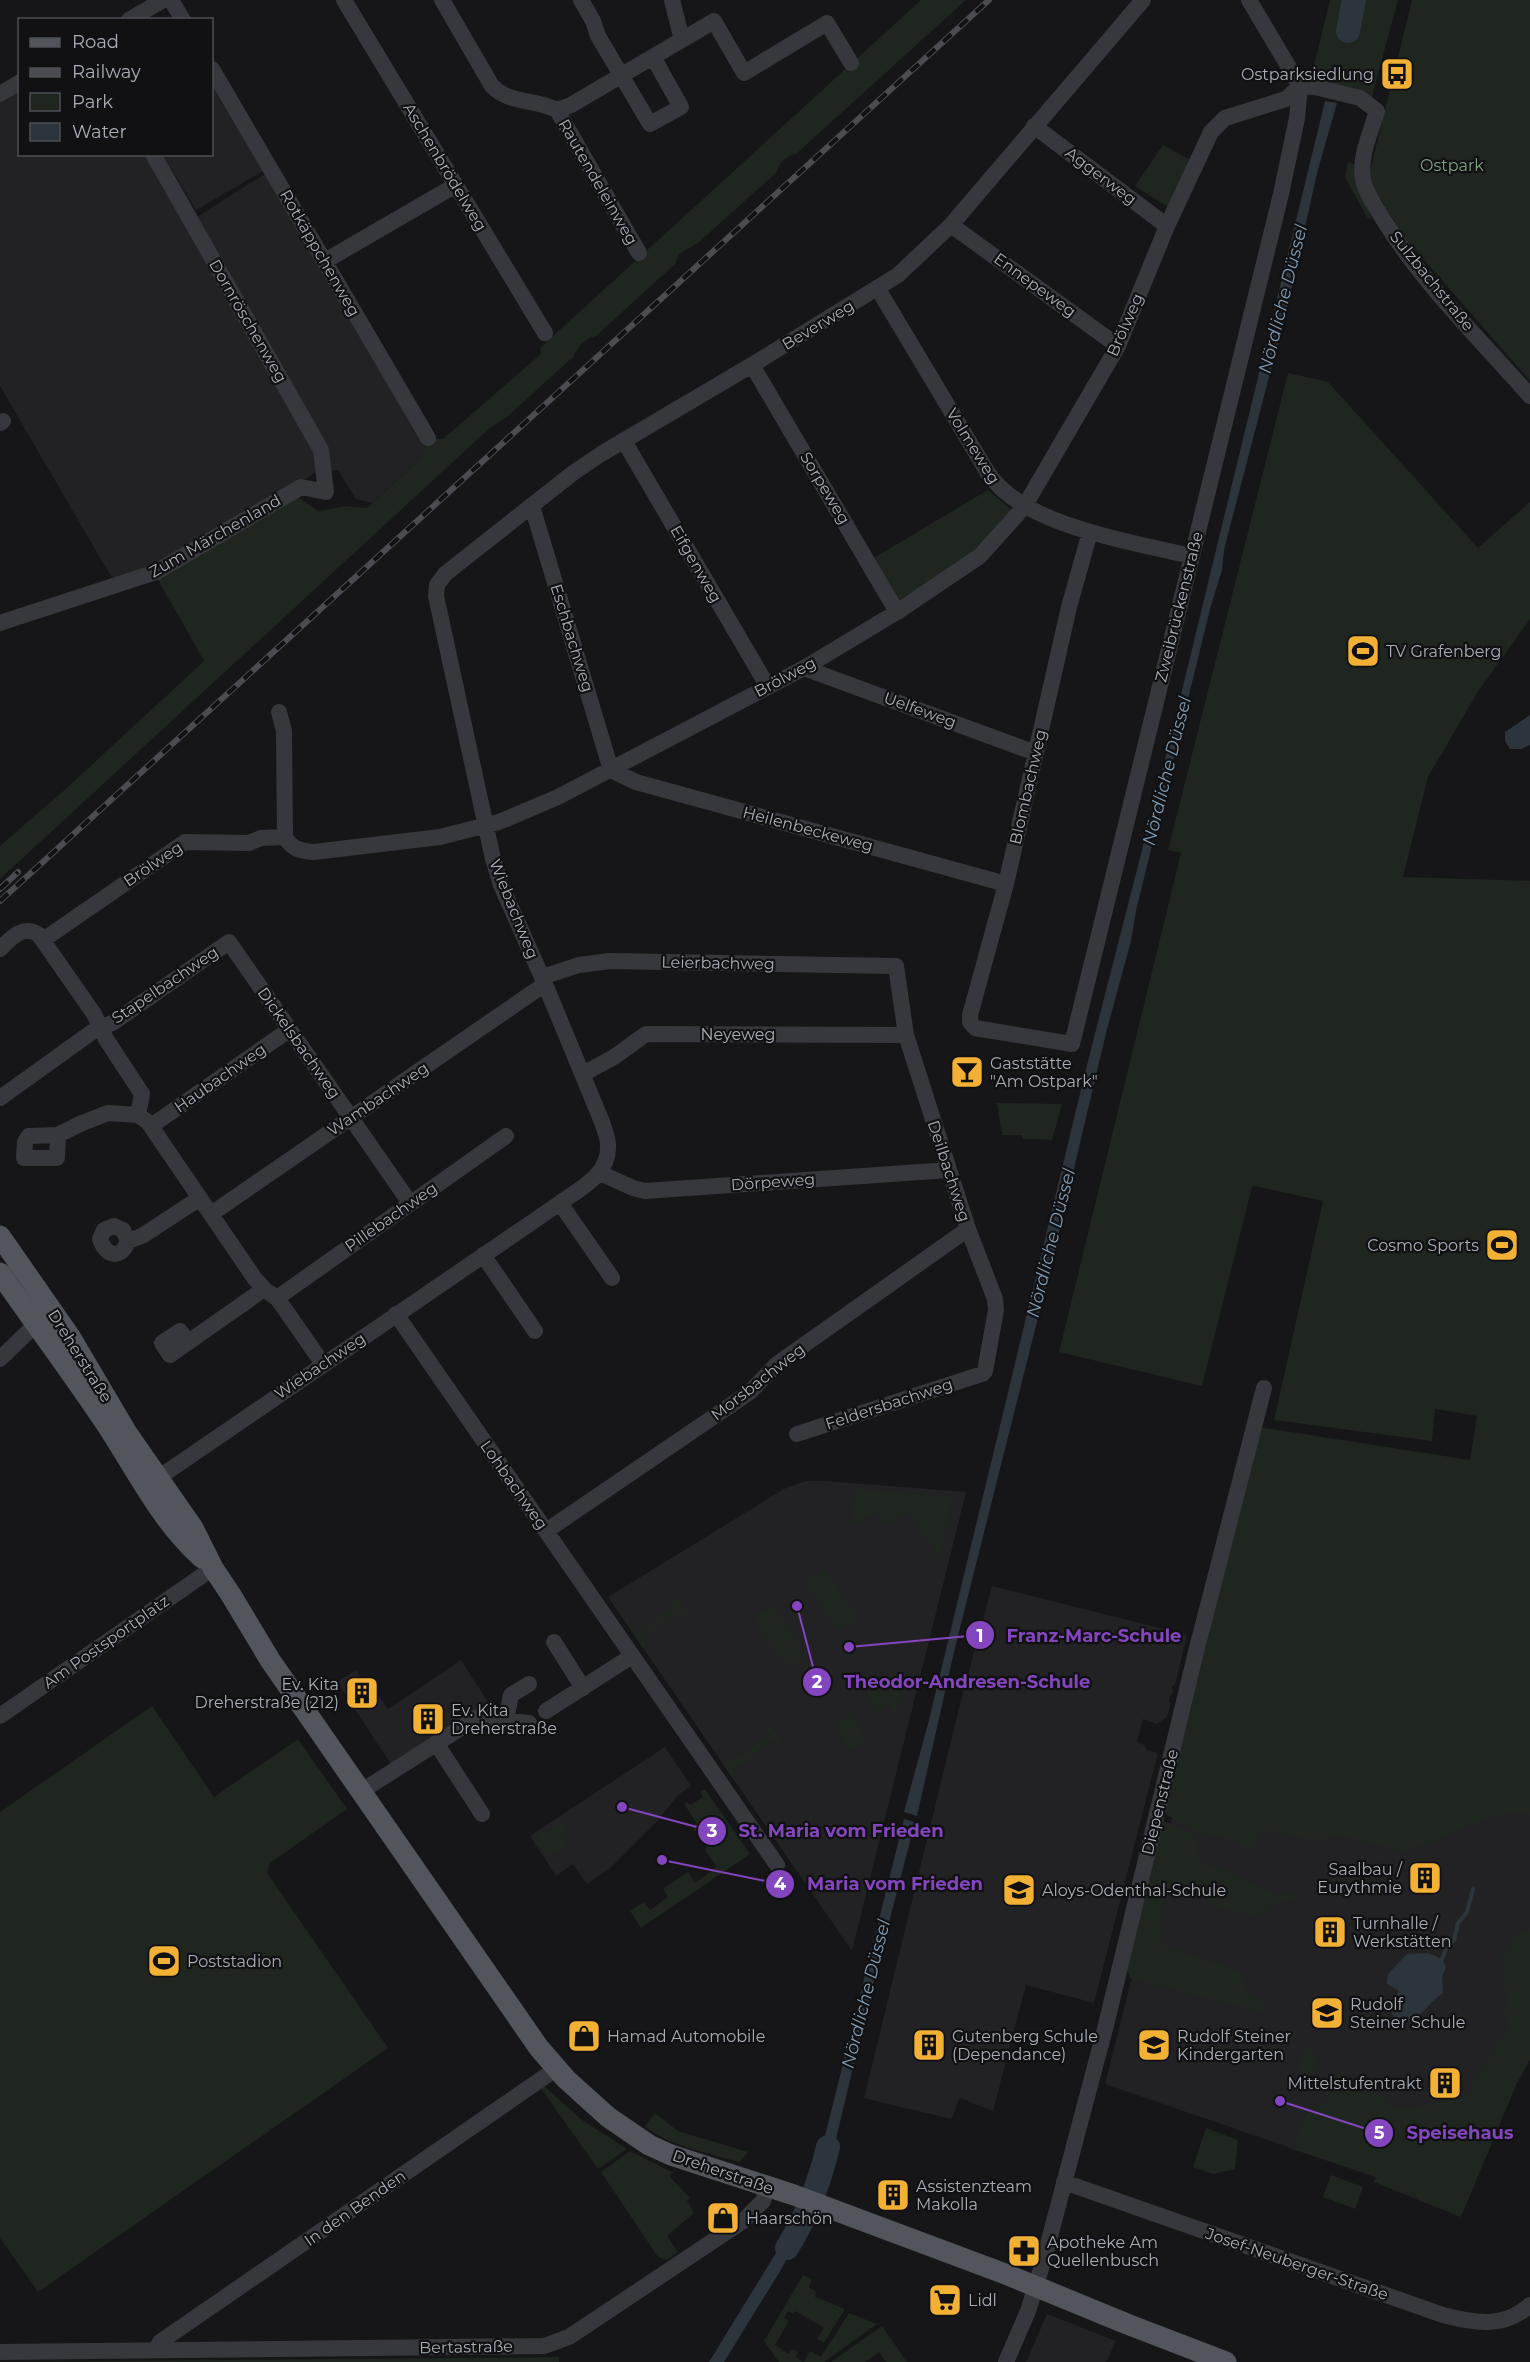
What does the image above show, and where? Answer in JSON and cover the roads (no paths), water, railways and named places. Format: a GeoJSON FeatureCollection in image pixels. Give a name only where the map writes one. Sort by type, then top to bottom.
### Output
{"type":"FeatureCollection","features":[{"type":"Feature","properties":{"kind":"main road","name":"Dreherstraße"},"geometry":{"type":"LineString","coordinates":[[0,1236],[53,1312],[127,1433],[193,1528],[213,1568],[270,1660],[360,1792],[539,2048],[556,2069],[608,2117],[650,2145],[698,2165],[794,2195],[1036,2285],[1127,2324],[1226,2362]]}},
{"type":"Feature","properties":{"kind":"main road","name":"Dreherstraße"},"geometry":{"type":"LineString","coordinates":[[0,1273],[107,1425],[145,1488],[180,1538],[213,1568]]}},
{"type":"Feature","properties":{"kind":"main road"},"geometry":{"type":"LineString","coordinates":[[35,1325],[53,1312]]}},
{"type":"Feature","properties":{"kind":"street"},"geometry":{"type":"LineString","coordinates":[[132,18],[163,0]]}},
{"type":"Feature","properties":{"kind":"street"},"geometry":{"type":"LineString","coordinates":[[171,0],[182,18]]}},
{"type":"Feature","properties":{"kind":"street","name":"Aschenbrödelweg"},"geometry":{"type":"LineString","coordinates":[[346,0],[545,333]]}},
{"type":"Feature","properties":{"kind":"street","name":"Rautendeleinweg"},"geometry":{"type":"LineString","coordinates":[[442,0],[498,93],[547,105],[557,110],[639,253]]}},
{"type":"Feature","properties":{"kind":"street"},"geometry":{"type":"LineString","coordinates":[[581,0],[593,21],[598,36],[650,124],[681,107],[653,57]]}},
{"type":"Feature","properties":{"kind":"street"},"geometry":{"type":"LineString","coordinates":[[672,0],[682,40]]}},
{"type":"Feature","properties":{"kind":"street","name":"Beverweg"},"geometry":{"type":"LineString","coordinates":[[437,585],[446,574],[573,473],[898,275],[951,225],[1143,0]]}},
{"type":"Feature","properties":{"kind":"street"},"geometry":{"type":"LineString","coordinates":[[1257,3],[1300,86]]}},
{"type":"Feature","properties":{"kind":"street","name":"Rautendeleinweg"},"geometry":{"type":"LineString","coordinates":[[557,110],[571,105],[714,21],[744,73],[827,23],[851,63]]}},
{"type":"Feature","properties":{"kind":"street","name":"Rotkäppchenweg"},"geometry":{"type":"LineString","coordinates":[[213,71],[428,438]]}},
{"type":"Feature","properties":{"kind":"street"},"geometry":{"type":"LineString","coordinates":[[0,94],[18,83]]}},
{"type":"Feature","properties":{"kind":"street","name":"Sulzbachstraße"},"geometry":{"type":"LineString","coordinates":[[1300,86],[1306,85],[1360,98],[1377,111],[1363,162],[1362,174],[1367,191],[1412,261],[1530,396]]}},
{"type":"Feature","properties":{"kind":"street","name":"Brölweg"},"geometry":{"type":"LineString","coordinates":[[43,940],[184,842],[249,843],[261,838],[285,837],[293,847],[302,851],[314,852],[440,837],[485,827],[558,797],[804,668],[897,612],[980,556],[1024,507],[1118,346],[1167,226],[1211,132],[1219,122],[1233,114],[1286,99],[1300,86]]}},
{"type":"Feature","properties":{"kind":"street","name":"Zweibrückenstraße"},"geometry":{"type":"LineString","coordinates":[[987,1031],[1072,1044],[1281,194],[1297,118],[1300,86]]}},
{"type":"Feature","properties":{"kind":"street","name":"Aggerweg"},"geometry":{"type":"LineString","coordinates":[[1034,126],[1167,226]]}},
{"type":"Feature","properties":{"kind":"street","name":"Dornröschenweg"},"geometry":{"type":"LineString","coordinates":[[154,156],[321,450],[326,492]]}},
{"type":"Feature","properties":{"kind":"street"},"geometry":{"type":"LineString","coordinates":[[325,261],[456,185]]}},
{"type":"Feature","properties":{"kind":"street","name":"Ennepeweg"},"geometry":{"type":"LineString","coordinates":[[951,225],[1118,346]]}},
{"type":"Feature","properties":{"kind":"street","name":"Volmeweg"},"geometry":{"type":"LineString","coordinates":[[878,289],[994,482],[1024,507],[1090,532],[1191,556]]}},
{"type":"Feature","properties":{"kind":"street","name":"Sorpeweg"},"geometry":{"type":"LineString","coordinates":[[752,365],[897,612]]}},
{"type":"Feature","properties":{"kind":"street","name":"Eifgenweg"},"geometry":{"type":"LineString","coordinates":[[624,441],[768,687]]}},
{"type":"Feature","properties":{"kind":"street","name":"Zum Märchenland"},"geometry":{"type":"LineString","coordinates":[[0,622],[156,572],[301,487],[326,492]]}},
{"type":"Feature","properties":{"kind":"street","name":"Eschbachweg"},"geometry":{"type":"LineString","coordinates":[[532,506],[611,770]]}},
{"type":"Feature","properties":{"kind":"street","name":"Blombachweg"},"geometry":{"type":"LineString","coordinates":[[987,1031],[972,1026],[970,1016],[1006,884],[1069,607],[1090,532]]}},
{"type":"Feature","properties":{"kind":"street","name":"Wiebachweg"},"geometry":{"type":"LineString","coordinates":[[158,1478],[560,1203],[600,1173],[605,1163],[608,1144],[583,1074],[501,885],[485,827],[436,596],[437,585]]}},
{"type":"Feature","properties":{"kind":"street","name":"Uelfeweg"},"geometry":{"type":"LineString","coordinates":[[804,668],[1036,753]]}},
{"type":"Feature","properties":{"kind":"street"},"geometry":{"type":"LineString","coordinates":[[279,712],[284,731],[285,837]]}},
{"type":"Feature","properties":{"kind":"street","name":"Heilenbeckeweg"},"geometry":{"type":"LineString","coordinates":[[611,770],[636,782],[1006,884]]}},
{"type":"Feature","properties":{"kind":"street"},"geometry":{"type":"LineString","coordinates":[[0,950],[12,937],[26,930],[34,931],[43,940]]}},
{"type":"Feature","properties":{"kind":"street","name":"Stapelbachweg"},"geometry":{"type":"LineString","coordinates":[[43,940],[101,1027]]}},
{"type":"Feature","properties":{"kind":"street","name":"Stapelbachweg"},"geometry":{"type":"LineString","coordinates":[[0,1098],[101,1027],[114,1022],[229,942]]}},
{"type":"Feature","properties":{"kind":"street","name":"Dickelsbachweg"},"geometry":{"type":"LineString","coordinates":[[229,942],[410,1203]]}},
{"type":"Feature","properties":{"kind":"street","name":"Leierbachweg"},"geometry":{"type":"LineString","coordinates":[[543,981],[579,965],[610,961],[896,966]]}},
{"type":"Feature","properties":{"kind":"street","name":"Deilbachweg"},"geometry":{"type":"LineString","coordinates":[[896,966],[906,1035],[968,1229],[996,1305],[985,1371],[982,1374]]}},
{"type":"Feature","properties":{"kind":"street","name":"Wambachweg"},"geometry":{"type":"LineString","coordinates":[[211,1214],[543,981]]}},
{"type":"Feature","properties":{"kind":"street"},"geometry":{"type":"LineString","coordinates":[[101,1027],[106,1039],[142,1094],[145,1120],[211,1214],[323,1364]]}},
{"type":"Feature","properties":{"kind":"street","name":"Haubachweg"},"geometry":{"type":"LineString","coordinates":[[145,1120],[289,1030]]}},
{"type":"Feature","properties":{"kind":"street","name":"Neyeweg"},"geometry":{"type":"LineString","coordinates":[[583,1074],[614,1057],[646,1034],[906,1035]]}},
{"type":"Feature","properties":{"kind":"street"},"geometry":{"type":"LineString","coordinates":[[58,1135],[108,1113],[145,1120]]}},
{"type":"Feature","properties":{"kind":"street","name":"Pillebachweg"},"geometry":{"type":"LineString","coordinates":[[188,1342],[270,1293],[410,1203],[506,1136]]}},
{"type":"Feature","properties":{"kind":"street","name":"Dörpeweg"},"geometry":{"type":"LineString","coordinates":[[600,1173],[645,1191],[949,1170]]}},
{"type":"Feature","properties":{"kind":"street"},"geometry":{"type":"LineString","coordinates":[[128,1241],[142,1236],[200,1198]]}},
{"type":"Feature","properties":{"kind":"street"},"geometry":{"type":"LineString","coordinates":[[560,1203],[612,1278]]}},
{"type":"Feature","properties":{"kind":"street","name":"Morsbachweg"},"geometry":{"type":"LineString","coordinates":[[546,1531],[750,1392],[777,1364],[968,1229]]}},
{"type":"Feature","properties":{"kind":"street"},"geometry":{"type":"LineString","coordinates":[[483,1255],[535,1331]]}},
{"type":"Feature","properties":{"kind":"street","name":"Lohbachweg"},"geometry":{"type":"LineString","coordinates":[[396,1314],[777,1865]]}},
{"type":"Feature","properties":{"kind":"street"},"geometry":{"type":"LineString","coordinates":[[0,1359],[35,1325]]}},
{"type":"Feature","properties":{"kind":"street","name":"Feldersbachweg"},"geometry":{"type":"LineString","coordinates":[[797,1434],[982,1374]]}},
{"type":"Feature","properties":{"kind":"street","name":"Diepenstraße"},"geometry":{"type":"LineString","coordinates":[[1006,2362],[1028,2311],[1036,2285],[1114,1993],[1196,1652],[1263,1388]]}},
{"type":"Feature","properties":{"kind":"street","name":"Dreherstraße"},"geometry":{"type":"LineString","coordinates":[[107,1425],[147,1478],[152,1480],[158,1478]]}},
{"type":"Feature","properties":{"kind":"street","name":"Am Postsportplatz"},"geometry":{"type":"LineString","coordinates":[[0,1716],[213,1568]]}},
{"type":"Feature","properties":{"kind":"street"},"geometry":{"type":"LineString","coordinates":[[554,1642],[583,1688]]}},
{"type":"Feature","properties":{"kind":"street"},"geometry":{"type":"LineString","coordinates":[[546,1711],[632,1656]]}},
{"type":"Feature","properties":{"kind":"street"},"geometry":{"type":"LineString","coordinates":[[506,1720],[511,1695],[529,1684]]}},
{"type":"Feature","properties":{"kind":"street"},"geometry":{"type":"LineString","coordinates":[[360,1792],[478,1717],[529,1723]]}},
{"type":"Feature","properties":{"kind":"street"},"geometry":{"type":"LineString","coordinates":[[436,1743],[482,1814]]}},
{"type":"Feature","properties":{"kind":"street","name":"In den Benden"},"geometry":{"type":"LineString","coordinates":[[156,2350],[160,2342],[556,2069]]}},
{"type":"Feature","properties":{"kind":"street","name":"Josef-Neuberger-Straße"},"geometry":{"type":"LineString","coordinates":[[1064,2182],[1443,2315],[1471,2322],[1495,2322],[1508,2318],[1530,2305]]}},
{"type":"Feature","properties":{"kind":"street","name":"Bertastraße"},"geometry":{"type":"LineString","coordinates":[[0,2352],[544,2346],[569,2337],[744,2221],[763,2201],[768,2187]]}},
{"type":"Feature","properties":{"kind":"water"},"geometry":{"type":"Polygon","coordinates":[[[1325,101],[1337,103],[1317,173],[1289,300],[1224,550],[1222,570],[1210,609],[1136,911],[1131,941],[1107,1029],[1050,1270],[954,1652],[917,1816],[904,1812],[929,1720],[1085,1073],[1168,748],[1325,101]]]}},
{"type":"Feature","properties":{"kind":"water"},"geometry":{"type":"Polygon","coordinates":[[[1530,715],[1530,745],[1521,749],[1510,749],[1505,741],[1505,732],[1530,715]]]}},
{"type":"Feature","properties":{"kind":"water"},"geometry":{"type":"Polygon","coordinates":[[[904,1819],[915,1822],[870,1996],[826,2181],[815,2176],[904,1819]]]}},
{"type":"Feature","properties":{"kind":"water"},"geometry":{"type":"Polygon","coordinates":[[[1428,1953],[1442,1959],[1446,1967],[1442,1977],[1443,1993],[1416,2018],[1403,2023],[1394,2018],[1390,2008],[1399,1991],[1387,1984],[1388,1974],[1407,1954],[1428,1953]]]}},
{"type":"Feature","properties":{"kind":"water"},"geometry":{"type":"Polygon","coordinates":[[[798,2217],[808,2221],[779,2273],[724,2362],[709,2362],[798,2217]]]}},
{"type":"Feature","properties":{"kind":"waterway","name":"Nördliche Düssel"},"geometry":{"type":"LineString","coordinates":[[1348,31],[1354,0]]}},
{"type":"Feature","properties":{"kind":"waterway"},"geometry":{"type":"LineString","coordinates":[[1442,1959],[1446,1949],[1454,1940],[1458,1923],[1467,1912],[1473,1889]]}},
{"type":"Feature","properties":{"kind":"waterway","name":"Nördliche Düssel"},"geometry":{"type":"LineString","coordinates":[[787,2248],[812,2199],[828,2147]]}},
{"type":"Feature","properties":{"kind":"railway"},"geometry":{"type":"LineString","coordinates":[[0,901],[989,0]]}},
{"type":"Feature","properties":{"kind":"railway"},"geometry":{"type":"LineString","coordinates":[[0,889],[18,872]]}},
{"type":"Feature","properties":{"kind":"place","name":"Ostparksiedlung"},"geometry":{"type":"Point","coordinates":[1397,74]}},
{"type":"Feature","properties":{"kind":"place","name":"TV Grafenberg"},"geometry":{"type":"Point","coordinates":[1363,651]}},
{"type":"Feature","properties":{"kind":"place","name":"Gaststätte \"Am Ostpark\""},"geometry":{"type":"Point","coordinates":[967,1072]}},
{"type":"Feature","properties":{"kind":"place","name":"Cosmo Sports"},"geometry":{"type":"Point","coordinates":[1502,1245]}},
{"type":"Feature","properties":{"kind":"place","name":"Theodor-Andresen-Schule"},"geometry":{"type":"Point","coordinates":[797,1606]}},
{"type":"Feature","properties":{"kind":"place","name":"Franz-Marc-Schule"},"geometry":{"type":"Point","coordinates":[849,1647]}},
{"type":"Feature","properties":{"kind":"place","name":"Ev. Kita Dreherstraße (212)"},"geometry":{"type":"Point","coordinates":[362,1693]}},
{"type":"Feature","properties":{"kind":"place","name":"Ev. Kita Dreherstraße"},"geometry":{"type":"Point","coordinates":[428,1719]}},
{"type":"Feature","properties":{"kind":"place","name":"St. Maria vom Frieden"},"geometry":{"type":"Point","coordinates":[622,1807]}},
{"type":"Feature","properties":{"kind":"place","name":"Maria vom Frieden"},"geometry":{"type":"Point","coordinates":[662,1860]}},
{"type":"Feature","properties":{"kind":"place","name":"Saalbau / Eurythmie"},"geometry":{"type":"Point","coordinates":[1425,1878]}},
{"type":"Feature","properties":{"kind":"place","name":"Aloys-Odenthal-Schule"},"geometry":{"type":"Point","coordinates":[1019,1890]}},
{"type":"Feature","properties":{"kind":"place","name":"Turnhalle / Werkstätten"},"geometry":{"type":"Point","coordinates":[1330,1932]}},
{"type":"Feature","properties":{"kind":"place","name":"Poststadion"},"geometry":{"type":"Point","coordinates":[164,1961]}},
{"type":"Feature","properties":{"kind":"place","name":"Rudolf Steiner Schule"},"geometry":{"type":"Point","coordinates":[1327,2013]}},
{"type":"Feature","properties":{"kind":"place","name":"Hamad Automobile"},"geometry":{"type":"Point","coordinates":[584,2036]}},
{"type":"Feature","properties":{"kind":"place","name":"Gutenberg Schule (Dependance)"},"geometry":{"type":"Point","coordinates":[929,2045]}},
{"type":"Feature","properties":{"kind":"place","name":"Rudolf Steiner Kindergarten"},"geometry":{"type":"Point","coordinates":[1154,2045]}},
{"type":"Feature","properties":{"kind":"place","name":"Mittelstufentrakt"},"geometry":{"type":"Point","coordinates":[1445,2083]}},
{"type":"Feature","properties":{"kind":"place","name":"Speisehaus"},"geometry":{"type":"Point","coordinates":[1280,2101]}},
{"type":"Feature","properties":{"kind":"place","name":"Assistenzteam Makolla"},"geometry":{"type":"Point","coordinates":[893,2195]}},
{"type":"Feature","properties":{"kind":"place","name":"Haarschön"},"geometry":{"type":"Point","coordinates":[723,2218]}},
{"type":"Feature","properties":{"kind":"place","name":"Apotheke Am Quellenbusch"},"geometry":{"type":"Point","coordinates":[1024,2251]}},
{"type":"Feature","properties":{"kind":"place","name":"Lidl"},"geometry":{"type":"Point","coordinates":[945,2300]}},
{"type":"Feature","properties":{"kind":"park label","name":"Ostpark"},"geometry":{"type":"Point","coordinates":[1452,165]}}]}
